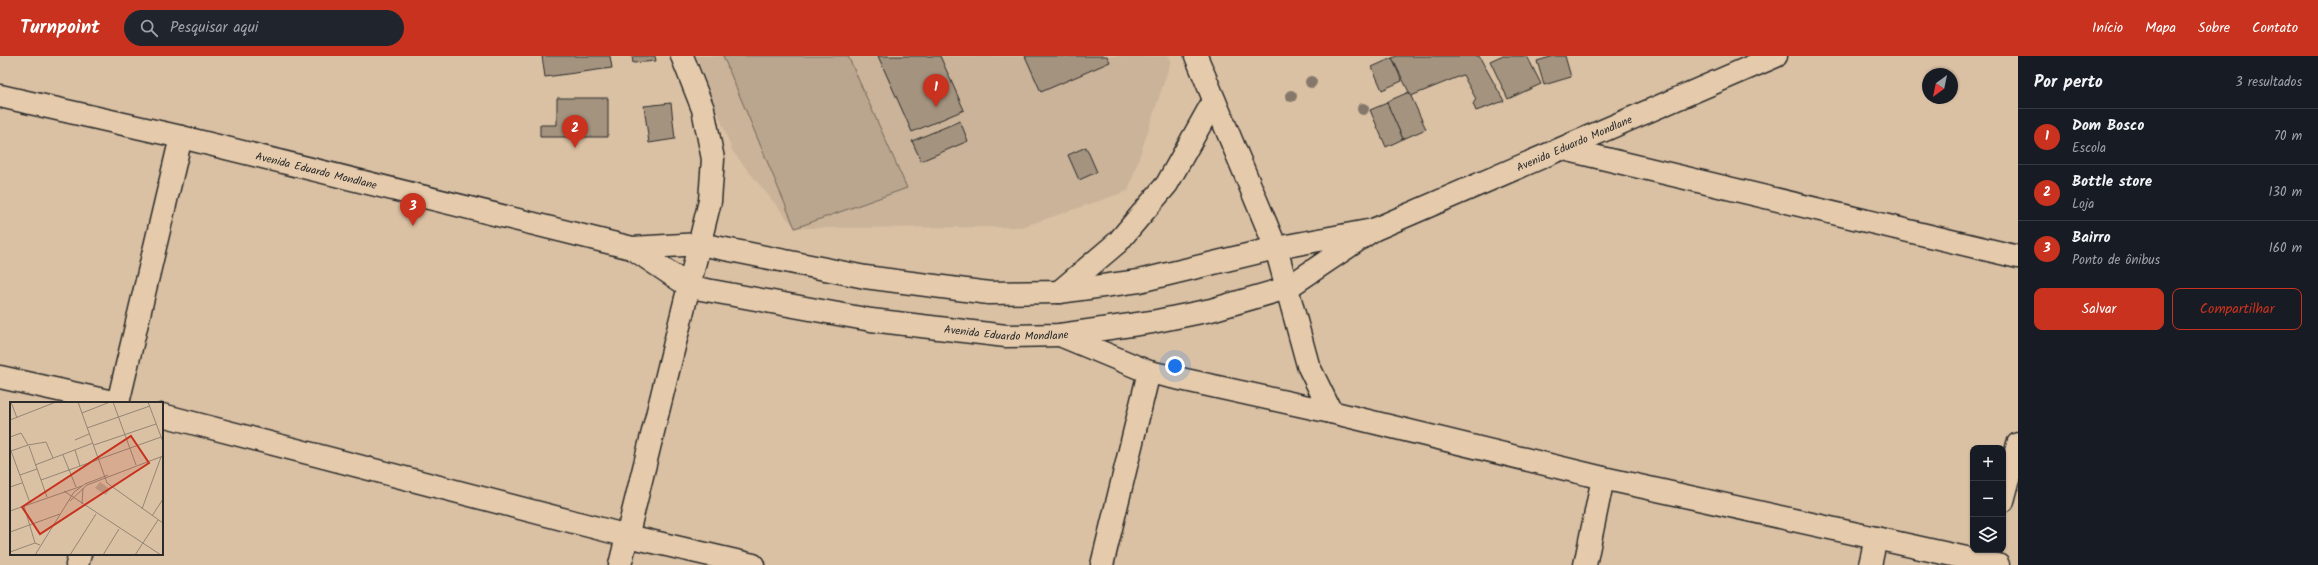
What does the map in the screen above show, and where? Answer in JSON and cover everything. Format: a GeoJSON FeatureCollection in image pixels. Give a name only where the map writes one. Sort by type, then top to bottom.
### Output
{"type":"FeatureCollection","features":[{"type":"Feature","properties":{"kind":"street"},"geometry":{"type":"LineString","coordinates":[[620,565],[690,287],[710,201],[713,159],[703,109],[682,56]]}},
{"type":"Feature","properties":{"kind":"street"},"geometry":{"type":"LineString","coordinates":[[1196,56],[1276,248],[1308,365],[1331,412]]}},
{"type":"Feature","properties":{"kind":"street","name":"Avenida Eduardo Mondlane"},"geometry":{"type":"LineString","coordinates":[[632,248],[690,287],[872,320],[1006,336],[1060,336],[1211,310],[1287,288],[1373,230],[1564,149],[1776,56]]}},
{"type":"Feature","properties":{"kind":"street","name":"Avenida Eduardo Mondlane"},"geometry":{"type":"LineString","coordinates":[[0,96],[181,137],[632,248],[700,244],[881,279],[989,293],[1060,292],[1140,281],[1276,248],[1373,230]]}},
{"type":"Feature","properties":{"kind":"street"},"geometry":{"type":"LineString","coordinates":[[1060,292],[1118,242],[1167,184],[1214,100]]}},
{"type":"Feature","properties":{"kind":"street"},"geometry":{"type":"LineString","coordinates":[[118,402],[181,137]]}},
{"type":"Feature","properties":{"kind":"street"},"geometry":{"type":"LineString","coordinates":[[1564,149],[2018,257]]}},
{"type":"Feature","properties":{"kind":"street"},"geometry":{"type":"LineString","coordinates":[[1060,336],[1149,372],[1331,412],[1603,478],[1876,538],[1992,559]]}},
{"type":"Feature","properties":{"kind":"street"},"geometry":{"type":"LineString","coordinates":[[1102,565],[1149,372]]}},
{"type":"Feature","properties":{"kind":"street"},"geometry":{"type":"LineString","coordinates":[[0,377],[113,402]]}},
{"type":"Feature","properties":{"kind":"street"},"geometry":{"type":"LineString","coordinates":[[163,415],[628,536],[753,565]]}},
{"type":"Feature","properties":{"kind":"street"},"geometry":{"type":"LineString","coordinates":[[2006,490],[2018,444]]}},
{"type":"Feature","properties":{"kind":"street"},"geometry":{"type":"LineString","coordinates":[[1585,565],[1603,478]]}},
{"type":"Feature","properties":{"kind":"street"},"geometry":{"type":"LineString","coordinates":[[1870,565],[1876,538]]}},
{"type":"Feature","properties":{"kind":"street"},"geometry":{"type":"LineString","coordinates":[[77,565],[80,555]]}},
{"type":"Feature","properties":{"kind":"shaded area"},"geometry":{"type":"Polygon","coordinates":[[[696,56],[1169,56],[1171,61],[1128,191],[1022,227],[795,228],[733,152],[696,56]]]}},
{"type":"Feature","properties":{"kind":"shaded area"},"geometry":{"type":"Polygon","coordinates":[[[723,56],[848,56],[907,188],[795,228],[723,56]]]}},
{"type":"Feature","properties":{"kind":"building"},"geometry":{"type":"Polygon","coordinates":[[[542,56],[610,56],[612,68],[545,77],[542,56]]]}},
{"type":"Feature","properties":{"kind":"building"},"geometry":{"type":"Polygon","coordinates":[[[632,56],[655,56],[656,61],[633,63],[632,56]]]}},
{"type":"Feature","properties":{"kind":"building"},"geometry":{"type":"Polygon","coordinates":[[[878,56],[940,56],[964,110],[912,132],[878,56]]]}},
{"type":"Feature","properties":{"kind":"building"},"geometry":{"type":"Polygon","coordinates":[[[1025,56],[1107,56],[1110,62],[1041,92],[1025,56]]]}},
{"type":"Feature","properties":{"kind":"building"},"geometry":{"type":"Polygon","coordinates":[[[1397,56],[1479,56],[1504,101],[1476,111],[1473,104],[1476,99],[1463,75],[1411,96],[1392,58],[1397,56]]]}},
{"type":"Feature","properties":{"kind":"building"},"geometry":{"type":"Polygon","coordinates":[[[1501,56],[1527,56],[1541,84],[1508,99],[1490,61],[1501,56]]]}},
{"type":"Feature","properties":{"kind":"building"},"geometry":{"type":"Polygon","coordinates":[[[1554,56],[1565,56],[1571,77],[1544,85],[1537,61],[1554,56]]]}},
{"type":"Feature","properties":{"kind":"building"},"geometry":{"type":"Polygon","coordinates":[[[1392,58],[1402,81],[1382,90],[1372,67],[1392,58]]]}},
{"type":"Feature","properties":{"kind":"building"},"geometry":{"type":"Polygon","coordinates":[[[1409,92],[1426,129],[1403,139],[1386,102],[1409,92]]]}},
{"type":"Feature","properties":{"kind":"building"},"geometry":{"type":"Polygon","coordinates":[[[557,98],[608,98],[608,137],[540,137],[540,125],[557,125],[557,98]]]}},
{"type":"Feature","properties":{"kind":"building"},"geometry":{"type":"Polygon","coordinates":[[[671,103],[675,139],[649,143],[644,106],[671,103]]]}},
{"type":"Feature","properties":{"kind":"building"},"geometry":{"type":"Polygon","coordinates":[[[1387,103],[1403,139],[1386,147],[1370,110],[1387,103]]]}},
{"type":"Feature","properties":{"kind":"building"},"geometry":{"type":"Polygon","coordinates":[[[960,121],[968,141],[921,161],[912,141],[960,121]]]}},
{"type":"Feature","properties":{"kind":"building"},"geometry":{"type":"Polygon","coordinates":[[[1086,147],[1097,172],[1079,180],[1068,155],[1086,147]]]}},
{"type":"Feature","properties":{"kind":"place","name":"Dom Bosco"},"geometry":{"type":"Point","coordinates":[936,107]}},
{"type":"Feature","properties":{"kind":"place","name":"Bottle store"},"geometry":{"type":"Point","coordinates":[575,148]}},
{"type":"Feature","properties":{"kind":"place","name":"Bairro"},"geometry":{"type":"Point","coordinates":[413,226]}}]}
